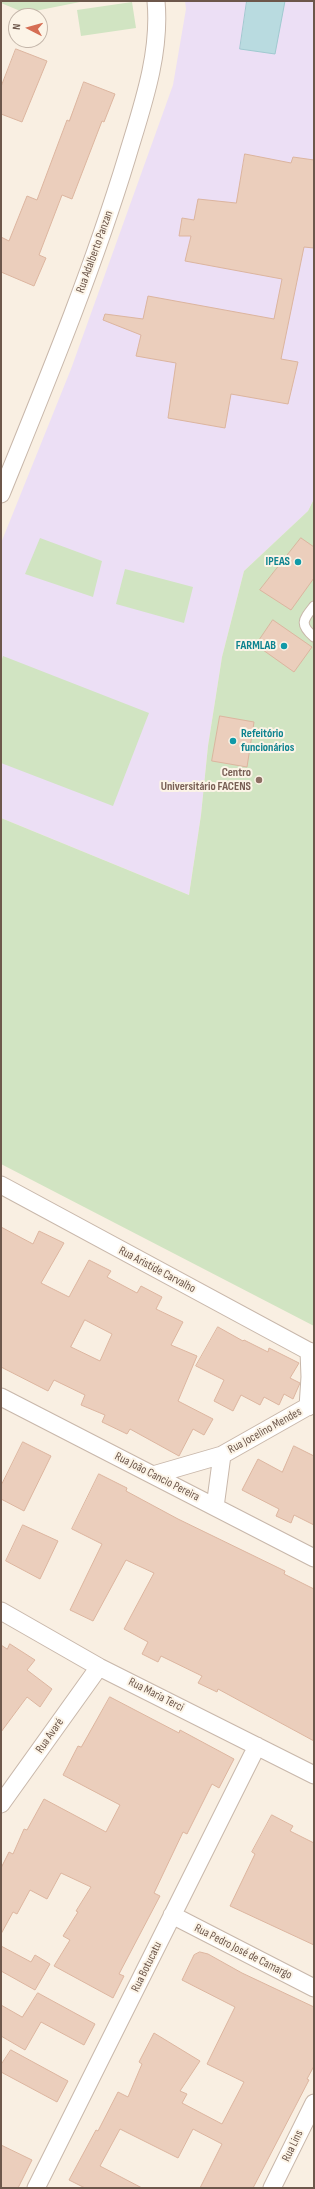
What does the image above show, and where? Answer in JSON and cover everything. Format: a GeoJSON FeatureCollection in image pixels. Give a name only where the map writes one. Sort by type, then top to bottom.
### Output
{"type":"FeatureCollection","features":[{"type":"Feature","properties":{"kind":"street","name":"Rua Adalberto Panzan"},"geometry":{"type":"LineString","coordinates":[[1,494],[67,328],[111,209],[146,96],[158,23],[156,1]]}},
{"type":"Feature","properties":{"kind":"street","name":"Rua Aristide Carvalho"},"geometry":{"type":"LineString","coordinates":[[1,1186],[312,1352]]}},
{"type":"Feature","properties":{"kind":"street","name":"Rua Jocelino Mendes"},"geometry":{"type":"LineString","coordinates":[[153,1475],[222,1455],[311,1405],[310,1377],[312,1352]]}},
{"type":"Feature","properties":{"kind":"street","name":"Rua João Cancio Pereira"},"geometry":{"type":"LineString","coordinates":[[1,1397],[314,1558]]}},
{"type":"Feature","properties":{"kind":"street","name":"Rua Jocelino Mendes"},"geometry":{"type":"LineString","coordinates":[[215,1507],[222,1455]]}},
{"type":"Feature","properties":{"kind":"street","name":"Rua Maria Terci"},"geometry":{"type":"LineString","coordinates":[[3,1610],[99,1667],[314,1775]]}},
{"type":"Feature","properties":{"kind":"street","name":"Rua Avaré"},"geometry":{"type":"LineString","coordinates":[[1,1804],[99,1667]]}},
{"type":"Feature","properties":{"kind":"street","name":"Rua Botucatu"},"geometry":{"type":"LineString","coordinates":[[36,2188],[257,1746]]}},
{"type":"Feature","properties":{"kind":"street","name":"Rua Pedro José de Camargo"},"geometry":{"type":"LineString","coordinates":[[172,1915],[314,1988]]}},
{"type":"Feature","properties":{"kind":"street","name":"Rua Lins"},"geometry":{"type":"LineString","coordinates":[[272,2188],[314,2103]]}},
{"type":"Feature","properties":{"kind":"lane"},"geometry":{"type":"LineString","coordinates":[[314,606],[305,618],[304,624],[306,630],[314,637]]}},
{"type":"Feature","properties":{"kind":"shaded area"},"geometry":{"type":"Polygon","coordinates":[[[185,1],[314,1],[314,499],[308,511],[244,571],[222,657],[208,746],[201,815],[189,895],[1,818],[1,543],[71,369],[173,85],[186,9],[185,1]]]}},
{"type":"Feature","properties":{"kind":"green space"},"geometry":{"type":"Polygon","coordinates":[[[1,1],[85,1],[48,8],[13,8],[1,3],[1,1]]]}},
{"type":"Feature","properties":{"kind":"green space"},"geometry":{"type":"Polygon","coordinates":[[[132,2],[136,28],[81,36],[77,10],[132,2]]]}},
{"type":"Feature","properties":{"kind":"green space"},"geometry":{"type":"Polygon","coordinates":[[[314,499],[314,1326],[1,1164],[1,818],[189,895],[201,815],[208,746],[222,657],[244,571],[308,511],[314,499]]]}},
{"type":"Feature","properties":{"kind":"green space"},"geometry":{"type":"Polygon","coordinates":[[[40,538],[102,561],[93,597],[25,574],[40,538]]]}},
{"type":"Feature","properties":{"kind":"green space"},"geometry":{"type":"Polygon","coordinates":[[[125,569],[193,587],[184,623],[116,604],[125,569]]]}},
{"type":"Feature","properties":{"kind":"green space"},"geometry":{"type":"Polygon","coordinates":[[[3,656],[149,713],[113,806],[1,763],[1,662],[3,656]]]}},
{"type":"Feature","properties":{"kind":"water"},"geometry":{"type":"Polygon","coordinates":[[[247,1],[285,1],[275,54],[240,49],[247,1]]]}},
{"type":"Feature","properties":{"kind":"building"},"geometry":{"type":"Polygon","coordinates":[[[16,49],[47,61],[22,122],[1,114],[1,87],[16,49]]]}},
{"type":"Feature","properties":{"kind":"building"},"geometry":{"type":"Polygon","coordinates":[[[84,82],[115,94],[104,122],[102,121],[72,199],[62,195],[39,255],[46,258],[34,286],[1,272],[1,237],[9,241],[27,196],[37,200],[67,120],[69,121],[84,82]]]}},
{"type":"Feature","properties":{"kind":"building"},"geometry":{"type":"Polygon","coordinates":[[[245,154],[291,163],[293,157],[314,160],[314,248],[304,247],[281,359],[298,362],[288,404],[231,394],[225,428],[168,418],[176,363],[136,356],[141,335],[103,320],[105,314],[143,319],[148,296],[274,319],[282,279],[185,261],[191,236],[179,236],[182,218],[194,220],[198,199],[236,203],[245,154]]]}},
{"type":"Feature","properties":{"kind":"building","name":"IPEAS"},"geometry":{"type":"Polygon","coordinates":[[[301,538],[314,547],[314,578],[291,610],[260,590],[301,538]]]}},
{"type":"Feature","properties":{"kind":"building","name":"FARMLAB"},"geometry":{"type":"Polygon","coordinates":[[[273,620],[312,647],[294,672],[256,645],[273,620]]]}},
{"type":"Feature","properties":{"kind":"building","name":"Refeitório funcionários"},"geometry":{"type":"Polygon","coordinates":[[[220,716],[254,722],[247,767],[212,761],[220,716]]]}},
{"type":"Feature","properties":{"kind":"building"},"geometry":{"type":"Polygon","coordinates":[[[1,1227],[33,1244],[39,1231],[64,1243],[41,1283],[69,1297],[89,1260],[111,1271],[107,1277],[137,1293],[141,1286],[162,1297],[156,1309],[183,1322],[171,1345],[197,1356],[178,1401],[213,1419],[204,1435],[193,1429],[179,1456],[130,1429],[127,1434],[102,1422],[105,1415],[81,1405],[85,1395],[54,1380],[48,1391],[1,1367],[1,1227]],[[85,1320],[71,1347],[100,1361],[112,1334],[85,1320]]]}},
{"type":"Feature","properties":{"kind":"building"},"geometry":{"type":"Polygon","coordinates":[[[218,1327],[243,1341],[244,1340],[268,1352],[269,1348],[299,1363],[290,1378],[300,1383],[293,1399],[284,1394],[279,1405],[264,1397],[260,1405],[241,1395],[233,1411],[214,1401],[224,1380],[196,1366],[218,1327]]]}},
{"type":"Feature","properties":{"kind":"building"},"geometry":{"type":"Polygon","coordinates":[[[23,1442],[51,1456],[24,1511],[1,1499],[1,1486],[23,1442]]]}},
{"type":"Feature","properties":{"kind":"building"},"geometry":{"type":"Polygon","coordinates":[[[294,1446],[314,1456],[314,1525],[294,1515],[291,1523],[276,1516],[279,1509],[242,1490],[258,1459],[282,1472],[294,1446]]]}},
{"type":"Feature","properties":{"kind":"building"},"geometry":{"type":"Polygon","coordinates":[[[99,1474],[127,1488],[126,1491],[178,1519],[285,1571],[284,1574],[314,1589],[314,1741],[218,1689],[217,1692],[198,1683],[202,1676],[161,1656],[158,1662],[142,1654],[148,1642],[124,1629],[154,1573],[126,1560],[93,1621],[70,1610],[102,1544],[72,1529],[99,1474]]]}},
{"type":"Feature","properties":{"kind":"building"},"geometry":{"type":"Polygon","coordinates":[[[23,1525],[58,1541],[40,1579],[6,1561],[23,1525]]]}},
{"type":"Feature","properties":{"kind":"building"},"geometry":{"type":"Polygon","coordinates":[[[10,1644],[35,1660],[27,1670],[52,1689],[40,1707],[27,1697],[1,1732],[1,1645],[7,1649],[10,1644]]]}},
{"type":"Feature","properties":{"kind":"building"},"geometry":{"type":"Polygon","coordinates":[[[110,1697],[179,1733],[180,1730],[234,1759],[219,1788],[212,1784],[187,1834],[183,1832],[154,1893],[160,1896],[119,1974],[124,1976],[113,1998],[54,1966],[70,1940],[63,1936],[91,1887],[61,1873],[47,1899],[30,1890],[17,1914],[13,1912],[1,1934],[1,1868],[9,1852],[13,1854],[24,1829],[27,1830],[44,1799],[106,1832],[120,1805],[63,1775],[78,1746],[81,1747],[110,1697]]]}},
{"type":"Feature","properties":{"kind":"building"},"geometry":{"type":"Polygon","coordinates":[[[272,1815],[293,1826],[290,1831],[314,1843],[314,1945],[230,1906],[255,1854],[252,1852],[272,1815]]]}},
{"type":"Feature","properties":{"kind":"building"},"geometry":{"type":"Polygon","coordinates":[[[1,1946],[31,1962],[35,1955],[50,1964],[35,1990],[1,1971],[1,1946]]]}},
{"type":"Feature","properties":{"kind":"building"},"geometry":{"type":"Polygon","coordinates":[[[200,1952],[208,1954],[242,1973],[314,2007],[314,2066],[307,2079],[309,2080],[253,2188],[200,2188],[222,2144],[193,2129],[178,2158],[120,2129],[100,2166],[142,2188],[85,2188],[69,2180],[96,2130],[98,2131],[118,2092],[128,2097],[142,2064],[139,2062],[154,2033],[200,2061],[180,2091],[187,2094],[182,2103],[222,2124],[244,2082],[207,2064],[235,2007],[182,1980],[194,1955],[200,1952]]]}},
{"type":"Feature","properties":{"kind":"building"},"geometry":{"type":"Polygon","coordinates":[[[38,1993],[95,2024],[84,2045],[41,2022],[25,2050],[1,2036],[1,2005],[22,2017],[38,1993]]]}},
{"type":"Feature","properties":{"kind":"building"},"geometry":{"type":"Polygon","coordinates":[[[11,2050],[68,2081],[57,2102],[1,2072],[1,2065],[11,2050]]]}},
{"type":"Feature","properties":{"kind":"building"},"geometry":{"type":"Polygon","coordinates":[[[1,2145],[32,2160],[18,2188],[1,2188],[1,2145]]]}},
{"type":"Feature","properties":{"kind":"place","name":"IPEAS"},"geometry":{"type":"Point","coordinates":[298,562]}},
{"type":"Feature","properties":{"kind":"place","name":"FARMLAB"},"geometry":{"type":"Point","coordinates":[284,646]}},
{"type":"Feature","properties":{"kind":"place","name":"Refeitório funcionários"},"geometry":{"type":"Point","coordinates":[233,741]}},
{"type":"Feature","properties":{"kind":"place","name":"Centro Universitário FACENS"},"geometry":{"type":"Point","coordinates":[259,780]}}]}
